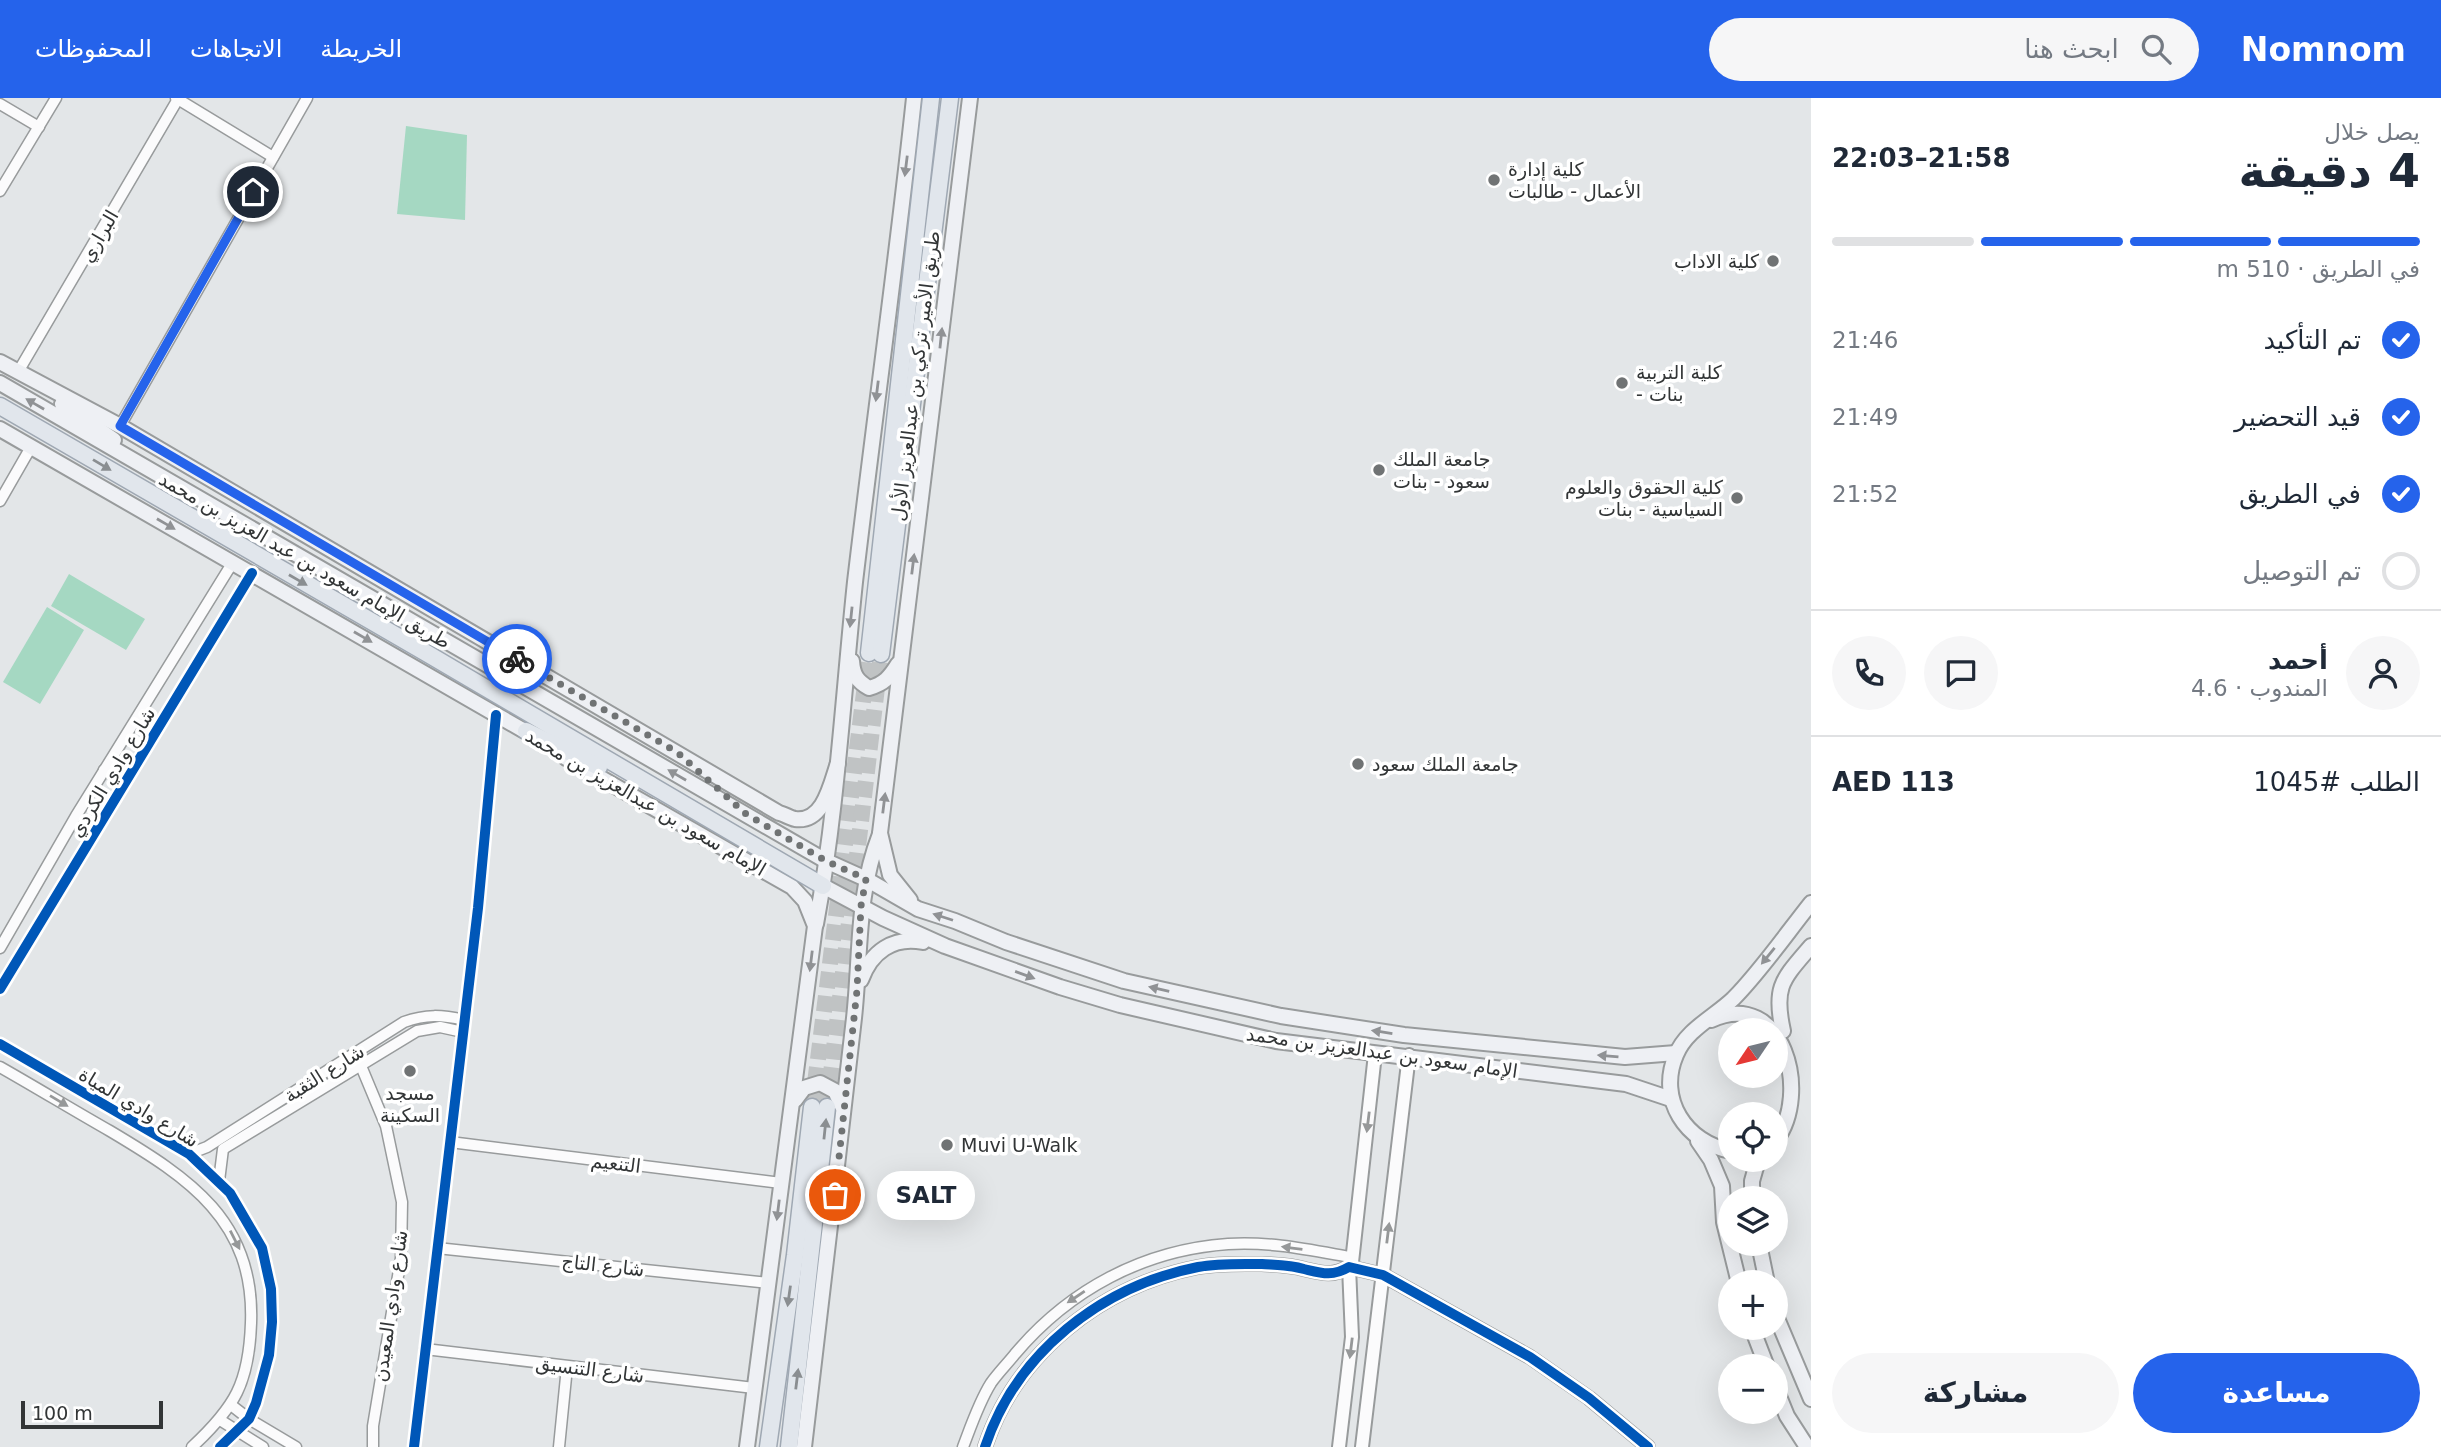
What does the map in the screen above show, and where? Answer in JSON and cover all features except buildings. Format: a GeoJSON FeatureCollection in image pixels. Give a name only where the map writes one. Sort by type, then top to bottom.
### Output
{"type":"FeatureCollection","features":[{"type":"Feature","properties":{"kind":"main road","name":"طريق الأمير تركي بن عبدالعزيز الأول"},"geometry":{"type":"LineString","coordinates":[[931,98],[875,654],[950,98]]}},
{"type":"Feature","properties":{"kind":"main road"},"geometry":{"type":"LineString","coordinates":[[804,1447],[857,990],[861,906],[869,862],[880,833],[970,98]]}},
{"type":"Feature","properties":{"kind":"main road"},"geometry":{"type":"LineString","coordinates":[[793,1110],[838,763],[849,642],[914,99]]}},
{"type":"Feature","properties":{"kind":"main road"},"geometry":{"type":"LineString","coordinates":[[0,362],[120,426],[779,813],[797,819],[822,807],[838,763]]}},
{"type":"Feature","properties":{"kind":"main road"},"geometry":{"type":"LineString","coordinates":[[18,372],[175,485]]}},
{"type":"Feature","properties":{"kind":"main road","name":"طريق الإمام سعود بن عبد العزيز بن محمد"},"geometry":{"type":"LineString","coordinates":[[0,383],[826,861],[866,879]]}},
{"type":"Feature","properties":{"kind":"main road","name":"طريق الإمام سعود بن عبد العزيز بن محمد"},"geometry":{"type":"LineString","coordinates":[[0,407],[823,886]]}},
{"type":"Feature","properties":{"kind":"main road","name":"الإمام سعود بن عبدالعزيز بن محمد"},"geometry":{"type":"LineString","coordinates":[[0,429],[792,887],[805,901],[815,926]]}},
{"type":"Feature","properties":{"kind":"main road"},"geometry":{"type":"LineString","coordinates":[[849,642],[853,674],[859,683],[869,688],[882,685],[892,675],[902,656]]}},
{"type":"Feature","properties":{"kind":"main road"},"geometry":{"type":"LineString","coordinates":[[526,731],[677,802]]}},
{"type":"Feature","properties":{"kind":"main road"},"geometry":{"type":"LineString","coordinates":[[677,752],[746,814]]}},
{"type":"Feature","properties":{"kind":"main road"},"geometry":{"type":"LineString","coordinates":[[880,833],[890,875],[918,909]]}},
{"type":"Feature","properties":{"kind":"main road","name":"الإمام سعود بن عبدالعزيز بن محمد"},"geometry":{"type":"LineString","coordinates":[[866,879],[918,909],[1006,942],[1124,981],[1281,1016],[1404,1035],[1582,1054],[1625,1057],[1676,1053]]}},
{"type":"Feature","properties":{"kind":"main road","name":"الإمام سعود بن عبدالعزيز بن محمد"},"geometry":{"type":"LineString","coordinates":[[823,886],[945,946],[1120,1005],[1276,1041],[1376,1054],[1409,1055],[1626,1084],[1671,1099]]}},
{"type":"Feature","properties":{"kind":"main road"},"geometry":{"type":"LineString","coordinates":[[1736,1270],[1724,1222],[1722,1186],[1711,1160],[1681,1121],[1671,1099],[1669,1080],[1676,1053],[1689,1035],[1733,999],[1811,903]]}},
{"type":"Feature","properties":{"kind":"main road"},"geometry":{"type":"LineString","coordinates":[[857,990],[866,965],[886,947],[911,939],[945,946]]}},
{"type":"Feature","properties":{"kind":"main road"},"geometry":{"type":"LineString","coordinates":[[999,965],[1006,942]]}},
{"type":"Feature","properties":{"kind":"main road"},"geometry":{"type":"LineString","coordinates":[[1780,1018],[1777,1005],[1783,979],[1811,946]]}},
{"type":"Feature","properties":{"kind":"main road"},"geometry":{"type":"LineString","coordinates":[[1700,1026],[1715,1018],[1731,1015],[1757,1018]]}},
{"type":"Feature","properties":{"kind":"main road"},"geometry":{"type":"LineString","coordinates":[[1788,1037],[1796,1046],[1803,1062]]}},
{"type":"Feature","properties":{"kind":"main road"},"geometry":{"type":"LineString","coordinates":[[747,1447],[794,1102],[804,1088],[820,1083],[829,1086],[839,1096],[842,1104],[842,1122]]}},
{"type":"Feature","properties":{"kind":"main road"},"geometry":{"type":"LineString","coordinates":[[1788,1129],[1795,1122],[1805,1099]]}},
{"type":"Feature","properties":{"kind":"main road"},"geometry":{"type":"LineString","coordinates":[[768,1447],[795,1255],[820,1107],[789,1447]]}},
{"type":"Feature","properties":{"kind":"main road"},"geometry":{"type":"LineString","coordinates":[[1695,1137],[1718,1149]]}},
{"type":"Feature","properties":{"kind":"main road"},"geometry":{"type":"LineString","coordinates":[[1786,1340],[1811,1399]]}},
{"type":"Feature","properties":{"kind":"main road"},"geometry":{"type":"LineString","coordinates":[[1788,1418],[1807,1447]]}},
{"type":"Feature","properties":{"kind":"street"},"geometry":{"type":"LineString","coordinates":[[0,191],[56,98]]}},
{"type":"Feature","properties":{"kind":"street"},"geometry":{"type":"LineString","coordinates":[[120,426],[307,98]]}},
{"type":"Feature","properties":{"kind":"street"},"geometry":{"type":"LineString","coordinates":[[177,99],[273,157]]}},
{"type":"Feature","properties":{"kind":"street","name":"البراري"},"geometry":{"type":"LineString","coordinates":[[18,372],[177,99]]}},
{"type":"Feature","properties":{"kind":"street"},"geometry":{"type":"LineString","coordinates":[[0,104],[39,127]]}},
{"type":"Feature","properties":{"kind":"street"},"geometry":{"type":"LineString","coordinates":[[0,501],[31,447]]}},
{"type":"Feature","properties":{"kind":"street","name":"شارع وادي الكردي"},"geometry":{"type":"LineString","coordinates":[[0,948],[104,770],[233,562]]}},
{"type":"Feature","properties":{"kind":"street","name":"شارع وادي الكردي"},"geometry":{"type":"LineString","coordinates":[[0,989],[252,573]]}},
{"type":"Feature","properties":{"kind":"street"},"geometry":{"type":"LineString","coordinates":[[215,593],[232,604]]}},
{"type":"Feature","properties":{"kind":"street"},"geometry":{"type":"LineString","coordinates":[[414,1447],[481,882],[496,715]]}},
{"type":"Feature","properties":{"kind":"street"},"geometry":{"type":"LineString","coordinates":[[104,770],[125,783]]}},
{"type":"Feature","properties":{"kind":"street","name":"شارع الثقبة"},"geometry":{"type":"LineString","coordinates":[[189,1154],[207,1147],[404,1022],[441,1015],[464,1020]]}},
{"type":"Feature","properties":{"kind":"street","name":"شارع الثقبة"},"geometry":{"type":"LineString","coordinates":[[219,1181],[223,1149],[427,1028],[440,1027],[463,1032]]}},
{"type":"Feature","properties":{"kind":"street","name":"شارع وادي المياة"},"geometry":{"type":"LineString","coordinates":[[0,1044],[189,1154],[230,1193],[262,1248],[271,1289],[269,1355],[249,1419]]}},
{"type":"Feature","properties":{"kind":"street"},"geometry":{"type":"LineString","coordinates":[[1349,1267],[1376,1054]]}},
{"type":"Feature","properties":{"kind":"street"},"geometry":{"type":"LineString","coordinates":[[1362,1447],[1409,1055]]}},
{"type":"Feature","properties":{"kind":"street","name":"شارع وادي المعيدن"},"geometry":{"type":"LineString","coordinates":[[361,1066],[386,1126],[402,1202],[401,1258],[373,1426]]}},
{"type":"Feature","properties":{"kind":"street","name":"شارع وادي المياة"},"geometry":{"type":"LineString","coordinates":[[0,1067],[159,1160],[199,1191],[227,1225],[245,1263],[251,1293],[250,1352],[232,1405],[192,1447]]}},
{"type":"Feature","properties":{"kind":"street","name":"التنعيم"},"geometry":{"type":"LineString","coordinates":[[450,1142],[781,1183]]}},
{"type":"Feature","properties":{"kind":"street"},"geometry":{"type":"LineString","coordinates":[[963,1447],[991,1384],[1028,1339],[1067,1303],[1131,1266],[1191,1248],[1230,1244],[1298,1248],[1350,1257],[1352,1338],[1339,1447]]}},
{"type":"Feature","properties":{"kind":"street","name":"شارع التاج"},"geometry":{"type":"LineString","coordinates":[[437,1248],[769,1283]]}},
{"type":"Feature","properties":{"kind":"street"},"geometry":{"type":"LineString","coordinates":[[985,1447],[1008,1396],[1041,1350],[1084,1316],[1125,1292],[1166,1275],[1200,1267],[1234,1264],[1275,1265],[1325,1275],[1349,1267],[1383,1275],[1530,1357],[1589,1398],[1648,1447]]}},
{"type":"Feature","properties":{"kind":"street","name":"شارع التنسيق"},"geometry":{"type":"LineString","coordinates":[[425,1349],[754,1388]]}},
{"type":"Feature","properties":{"kind":"street"},"geometry":{"type":"LineString","coordinates":[[559,1447],[567,1367]]}},
{"type":"Feature","properties":{"kind":"street"},"geometry":{"type":"LineString","coordinates":[[232,1405],[281,1444],[296,1447]]}},
{"type":"Feature","properties":{"kind":"street"},"geometry":{"type":"LineString","coordinates":[[220,1447],[249,1419]]}},
{"type":"Feature","properties":{"kind":"street"},"geometry":{"type":"LineString","coordinates":[[220,1420],[263,1447]]}},
{"type":"Feature","properties":{"kind":"street"},"geometry":{"type":"LineString","coordinates":[[365,1447],[373,1426]]}},
{"type":"Feature","properties":{"kind":"street"},"geometry":{"type":"LineString","coordinates":[[373,1426],[373,1447]]}},
{"type":"Feature","properties":{"kind":"green space"},"geometry":{"type":"Polygon","coordinates":[[[406,126],[467,135],[465,220],[397,214],[406,126]]]}},
{"type":"Feature","properties":{"kind":"green space"},"geometry":{"type":"Polygon","coordinates":[[[69,574],[145,619],[126,650],[51,606],[69,574]]]}},
{"type":"Feature","properties":{"kind":"green space"},"geometry":{"type":"Polygon","coordinates":[[[47,607],[84,630],[40,704],[3,682],[47,607]]]}},
{"type":"Feature","properties":{"kind":"tunnel"},"geometry":{"type":"LineString","coordinates":[[812,1107],[869,653]]}},
{"type":"Feature","properties":{"kind":"tunnel"},"geometry":{"type":"LineString","coordinates":[[827,1107],[881,654]]}},
{"type":"Feature","properties":{"kind":"cycle path"},"geometry":{"type":"LineString","coordinates":[[0,989],[252,573]]}},
{"type":"Feature","properties":{"kind":"cycle path"},"geometry":{"type":"LineString","coordinates":[[414,1447],[478,908],[496,715]]}},
{"type":"Feature","properties":{"kind":"cycle path"},"geometry":{"type":"LineString","coordinates":[[0,1044],[189,1154],[230,1193],[262,1248],[271,1289],[269,1355],[249,1419],[220,1447]]}},
{"type":"Feature","properties":{"kind":"cycle path"},"geometry":{"type":"LineString","coordinates":[[985,1447],[999,1413],[1040,1354],[1067,1329],[1096,1308],[1128,1290],[1162,1276],[1198,1267],[1238,1264],[1288,1266],[1326,1273],[1349,1267],[1383,1275],[1530,1357],[1589,1398],[1648,1447]]}},
{"type":"Feature","properties":{"kind":"way so far"},"geometry":{"type":"LineString","coordinates":[[517,659],[677,752],[746,814],[826,861],[866,879],[861,906],[857,990],[835,1195]]}},
{"type":"Feature","properties":{"kind":"place","name":"كلية إدارة الأعمال - طالبات"},"geometry":{"type":"Point","coordinates":[1494,180]}},
{"type":"Feature","properties":{"kind":"place","name":"كلية الاداب"},"geometry":{"type":"Point","coordinates":[1773,261]}},
{"type":"Feature","properties":{"kind":"place","name":"كلية التربية - بنات"},"geometry":{"type":"Point","coordinates":[1622,383]}},
{"type":"Feature","properties":{"kind":"place","name":"جامعة الملك سعود - بنات"},"geometry":{"type":"Point","coordinates":[1379,470]}},
{"type":"Feature","properties":{"kind":"place","name":"كلية الحقوق والعلوم السياسية - بنات"},"geometry":{"type":"Point","coordinates":[1737,498]}},
{"type":"Feature","properties":{"kind":"place","name":"جامعة الملك سعود"},"geometry":{"type":"Point","coordinates":[1358,764]}},
{"type":"Feature","properties":{"kind":"place","name":"مسجد السكينة"},"geometry":{"type":"Point","coordinates":[410,1071]}},
{"type":"Feature","properties":{"kind":"place","name":"Muvi U-Walk"},"geometry":{"type":"Point","coordinates":[947,1145]}},
{"type":"Feature","properties":{"kind":"place","name":"SALT"},"geometry":{"type":"Point","coordinates":[835,1195]}},
{"type":"Feature","properties":{"kind":"route"},"geometry":{"type":"LineString","coordinates":[[253,192],[120,426],[517,659]]}}]}
